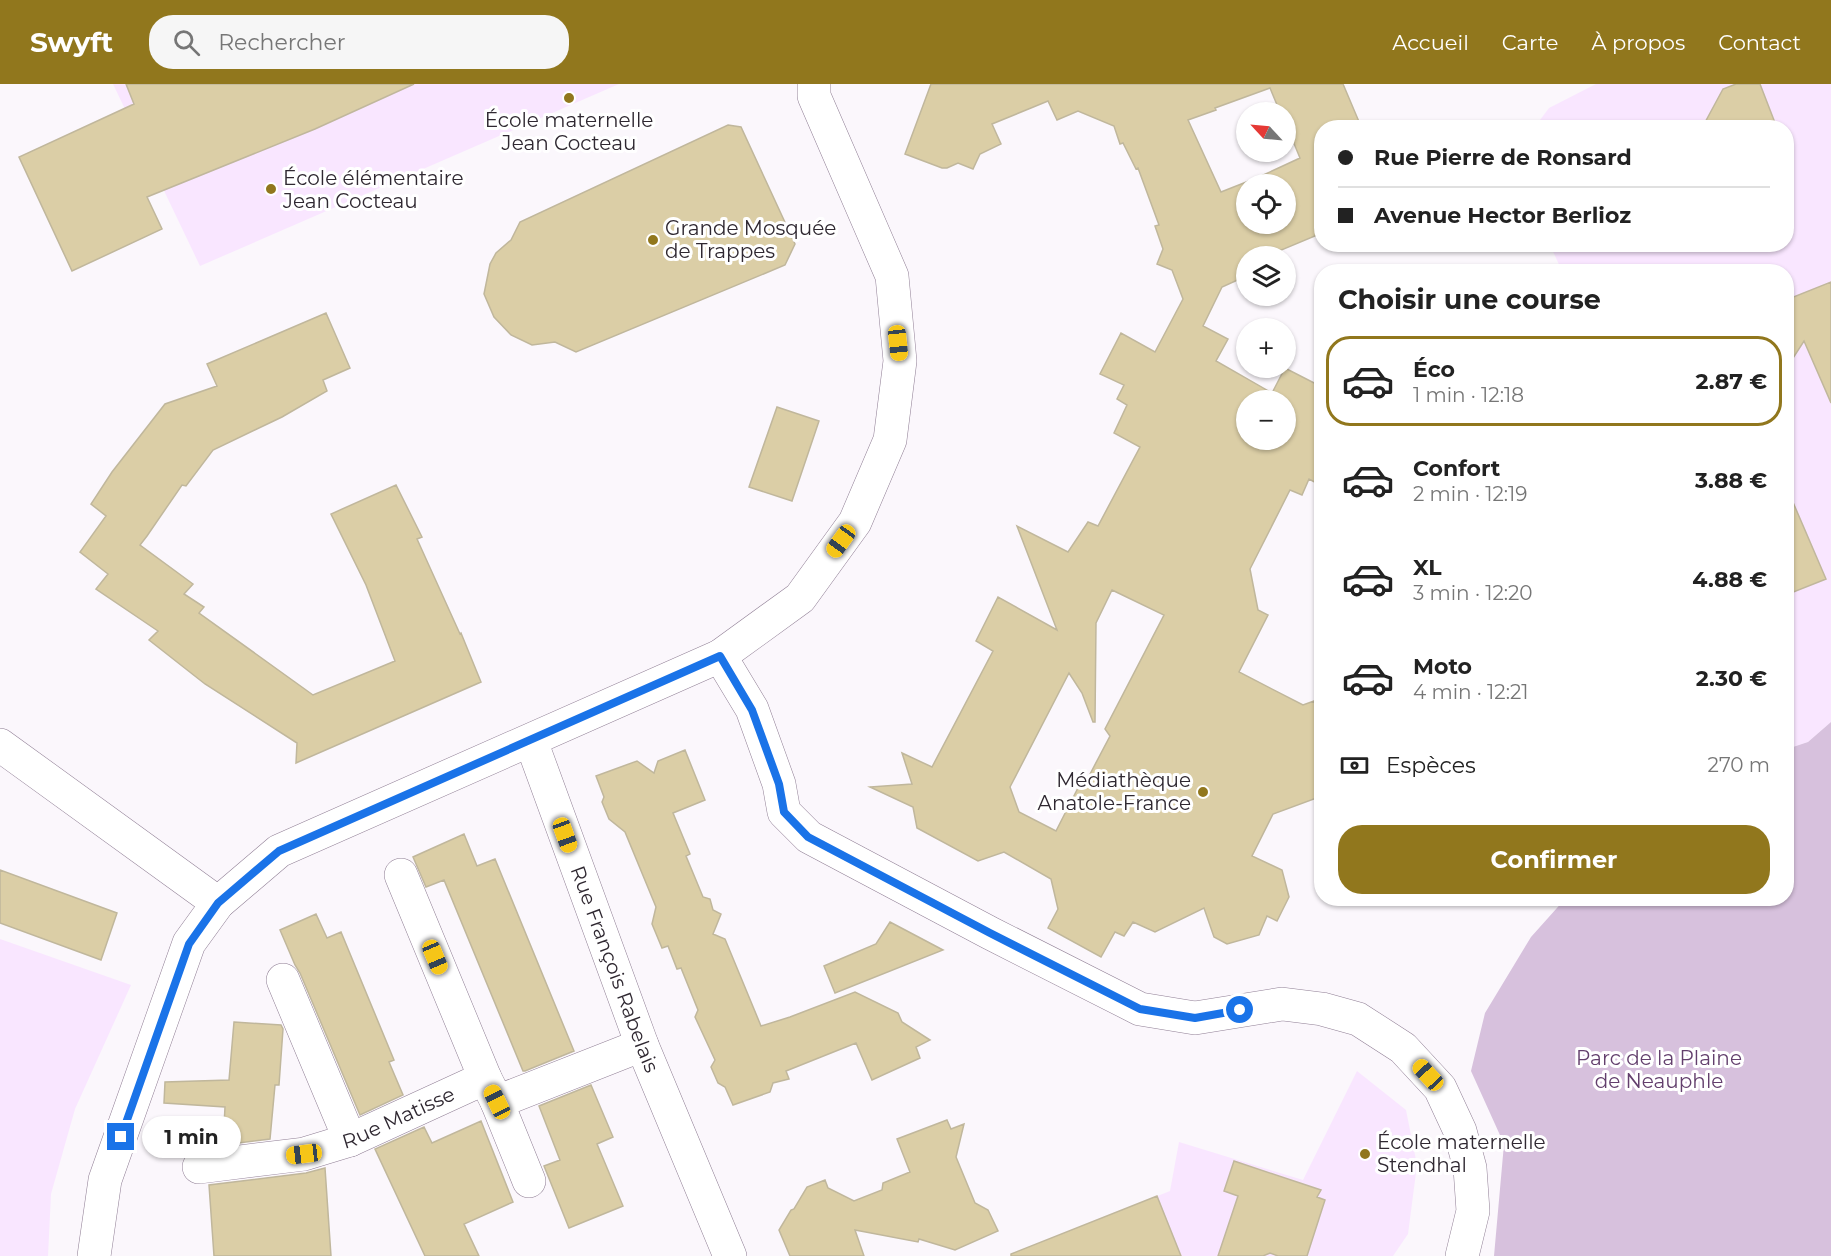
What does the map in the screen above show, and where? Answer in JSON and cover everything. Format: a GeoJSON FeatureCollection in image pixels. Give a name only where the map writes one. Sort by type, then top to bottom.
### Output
{"type":"FeatureCollection","features":[{"type":"Feature","properties":{"kind":"street"},"geometry":{"type":"LineString","coordinates":[[94,1256],[105,1180],[189,944],[218,903],[279,851],[720,656],[800,598],[855,522],[890,440],[900,361],[892,276],[814,96],[814,84]]}},
{"type":"Feature","properties":{"kind":"street"},"geometry":{"type":"LineString","coordinates":[[720,656],[752,710],[779,784],[784,812],[808,837],[1140,1009],[1195,1018],[1282,1004],[1322,1009],[1358,1019],[1403,1048],[1440,1088],[1460,1131],[1470,1168],[1473,1211],[1462,1256]]}},
{"type":"Feature","properties":{"kind":"street","name":"Rue François Rabelais"},"geometry":{"type":"LineString","coordinates":[[531,741],[642,1046],[730,1256]]}},
{"type":"Feature","properties":{"kind":"street"},"geometry":{"type":"LineString","coordinates":[[0,745],[218,903]]}},
{"type":"Feature","properties":{"kind":"street"},"geometry":{"type":"LineString","coordinates":[[402,875],[529,1181]]}},
{"type":"Feature","properties":{"kind":"street"},"geometry":{"type":"LineString","coordinates":[[283,980],[350,1140]]}},
{"type":"Feature","properties":{"kind":"street","name":"Rue Matisse"},"geometry":{"type":"LineString","coordinates":[[199,1167],[304,1154],[491,1090],[642,1046]]}},
{"type":"Feature","properties":{"kind":"shaded area","name":"École élémentaire Jean Cocteau"},"geometry":{"type":"Polygon","coordinates":[[[113,84],[619,84],[200,266],[113,84]]]}},
{"type":"Feature","properties":{"kind":"shaded area"},"geometry":{"type":"Polygon","coordinates":[[[1596,84],[1831,84],[1831,722],[1808,742],[1794,747],[1794,264],[1559,264],[1553,252],[1794,252],[1794,120],[1540,120],[1549,108],[1596,84]]]}},
{"type":"Feature","properties":{"kind":"shaded area"},"geometry":{"type":"Polygon","coordinates":[[[0,939],[131,985],[75,1109],[51,1194],[48,1256],[0,1256],[0,939]]]}},
{"type":"Feature","properties":{"kind":"shaded area","name":"École maternelle Stendhal"},"geometry":{"type":"Polygon","coordinates":[[[1357,1071],[1406,1110],[1417,1165],[1408,1234],[1393,1256],[1060,1256],[1052,1238],[1170,1191],[1179,1142],[1303,1180],[1357,1071]]]}},
{"type":"Feature","properties":{"kind":"green space","name":"Parc de la Plaine de Neauphle"},"geometry":{"type":"Polygon","coordinates":[[[1831,722],[1831,1256],[1494,1256],[1504,1144],[1471,1071],[1485,1013],[1531,937],[1559,906],[1794,906],[1794,747],[1808,742],[1831,722]]]}},
{"type":"Feature","properties":{"kind":"building"},"geometry":{"type":"Polygon","coordinates":[[[126,84],[414,84],[315,129],[147,197],[162,229],[72,271],[19,157],[134,104],[126,84]]]}},
{"type":"Feature","properties":{"kind":"building"},"geometry":{"type":"Polygon","coordinates":[[[931,84],[1343,84],[1358,120],[1314,120],[1314,236],[1291,246],[1236,246],[1236,281],[1222,287],[1203,326],[1228,339],[1216,361],[1236,372],[1236,378],[1246,378],[1267,390],[1236,390],[1236,450],[1296,450],[1296,390],[1274,390],[1280,378],[1296,378],[1296,374],[1314,383],[1314,482],[1309,479],[1302,495],[1290,490],[1250,569],[1258,610],[1268,615],[1239,672],[1303,705],[1314,701],[1314,799],[1273,814],[1252,856],[1282,870],[1289,897],[1277,921],[1267,916],[1259,935],[1227,944],[1214,937],[1204,908],[1155,932],[1133,922],[1124,936],[1115,932],[1101,957],[1048,928],[1058,909],[1051,879],[1004,852],[978,861],[917,828],[913,807],[870,787],[912,784],[902,753],[932,767],[993,651],[976,641],[998,597],[1057,630],[1017,526],[1068,552],[1088,522],[1098,526],[1140,447],[1114,433],[1127,405],[1117,399],[1124,385],[1100,374],[1121,333],[1155,352],[1183,299],[1172,270],[1157,264],[1163,249],[1155,226],[1159,225],[1138,168],[1136,169],[1123,143],[1120,144],[1114,126],[1078,111],[1057,120],[1048,101],[992,124],[1001,144],[980,154],[973,169],[958,163],[947,168],[905,154],[931,84]],[[1112,590],[1096,623],[1095,722],[1093,722],[1082,693],[1069,673],[1010,787],[1019,812],[1056,831],[1082,780],[1089,776],[1110,736],[1105,729],[1164,615],[1112,590]]]}},
{"type":"Feature","properties":{"kind":"building"},"geometry":{"type":"Polygon","coordinates":[[[1736,84],[1760,84],[1774,120],[1706,120],[1723,89],[1736,84]]]}},
{"type":"Feature","properties":{"kind":"building","name":"Grande Mosquée de Trappes"},"geometry":{"type":"Polygon","coordinates":[[[728,125],[741,127],[795,244],[785,265],[576,352],[555,342],[532,345],[511,335],[494,317],[484,294],[490,264],[496,253],[511,240],[520,222],[728,125]]]}},
{"type":"Feature","properties":{"kind":"building"},"geometry":{"type":"Polygon","coordinates":[[[1831,282],[1831,403],[1804,341],[1794,357],[1794,297],[1831,282]]]}},
{"type":"Feature","properties":{"kind":"building"},"geometry":{"type":"Polygon","coordinates":[[[326,313],[350,368],[323,380],[327,391],[282,417],[213,450],[186,486],[182,485],[140,545],[193,584],[184,594],[204,607],[199,613],[313,695],[395,661],[366,585],[331,514],[396,485],[422,537],[417,539],[481,682],[296,763],[297,743],[205,684],[149,640],[158,631],[96,589],[108,574],[80,552],[106,516],[91,504],[112,472],[165,404],[217,386],[207,364],[326,313]]]}},
{"type":"Feature","properties":{"kind":"building"},"geometry":{"type":"Polygon","coordinates":[[[777,407],[819,421],[792,501],[749,487],[777,407]]]}},
{"type":"Feature","properties":{"kind":"building"},"geometry":{"type":"Polygon","coordinates":[[[1794,505],[1826,579],[1794,592],[1794,505]]]}},
{"type":"Feature","properties":{"kind":"building"},"geometry":{"type":"Polygon","coordinates":[[[685,750],[705,800],[673,813],[690,854],[686,856],[703,897],[710,899],[713,910],[721,914],[713,934],[725,939],[761,1026],[855,992],[898,1013],[902,1022],[930,1040],[916,1047],[920,1058],[872,1080],[856,1043],[786,1071],[789,1079],[773,1083],[770,1092],[733,1105],[725,1087],[718,1083],[711,1067],[715,1060],[695,1017],[698,1010],[681,968],[677,969],[668,946],[662,948],[652,924],[656,907],[625,832],[609,819],[596,776],[637,761],[654,773],[658,761],[685,750]]]}},
{"type":"Feature","properties":{"kind":"building"},"geometry":{"type":"Polygon","coordinates":[[[464,834],[477,866],[495,859],[574,1051],[525,1071],[523,1071],[444,880],[426,887],[413,857],[464,834]]]}},
{"type":"Feature","properties":{"kind":"building"},"geometry":{"type":"Polygon","coordinates":[[[0,870],[117,913],[101,960],[0,923],[0,870]]]}},
{"type":"Feature","properties":{"kind":"building"},"geometry":{"type":"Polygon","coordinates":[[[316,914],[327,938],[341,932],[394,1060],[389,1062],[403,1095],[360,1115],[280,930],[316,914]]]}},
{"type":"Feature","properties":{"kind":"building"},"geometry":{"type":"Polygon","coordinates":[[[890,922],[943,950],[835,993],[824,966],[876,944],[890,922]]]}},
{"type":"Feature","properties":{"kind":"building"},"geometry":{"type":"Polygon","coordinates":[[[234,1022],[281,1025],[283,1029],[279,1085],[275,1085],[270,1139],[223,1145],[225,1107],[164,1103],[165,1082],[229,1080],[234,1022]]]}},
{"type":"Feature","properties":{"kind":"building"},"geometry":{"type":"Polygon","coordinates":[[[591,1085],[613,1137],[597,1144],[623,1206],[569,1228],[544,1166],[560,1160],[539,1106],[591,1085]]]}},
{"type":"Feature","properties":{"kind":"building"},"geometry":{"type":"Polygon","coordinates":[[[947,1120],[951,1129],[964,1124],[956,1157],[975,1203],[988,1210],[998,1231],[955,1250],[919,1239],[918,1242],[855,1230],[864,1256],[790,1256],[779,1230],[807,1187],[825,1180],[828,1188],[854,1201],[882,1190],[883,1183],[910,1172],[897,1139],[947,1120]]]}},
{"type":"Feature","properties":{"kind":"building"},"geometry":{"type":"Polygon","coordinates":[[[481,1121],[513,1202],[464,1224],[479,1256],[425,1256],[375,1149],[424,1127],[432,1143],[481,1121]]]}},
{"type":"Feature","properties":{"kind":"building"},"geometry":{"type":"Polygon","coordinates":[[[1234,1161],[1321,1190],[1317,1197],[1325,1200],[1307,1256],[1278,1256],[1270,1253],[1263,1256],[1218,1256],[1238,1196],[1224,1191],[1234,1161]]]}},
{"type":"Feature","properties":{"kind":"building"},"geometry":{"type":"Polygon","coordinates":[[[325,1168],[331,1256],[214,1256],[209,1185],[306,1173],[325,1168]]]}},
{"type":"Feature","properties":{"kind":"building"},"geometry":{"type":"Polygon","coordinates":[[[1157,1196],[1181,1256],[1011,1256],[1011,1254],[1157,1196]]]}},
{"type":"Feature","properties":{"kind":"place","name":"École maternelle Jean Cocteau"},"geometry":{"type":"Point","coordinates":[569,98]}},
{"type":"Feature","properties":{"kind":"place","name":"École élémentaire Jean Cocteau"},"geometry":{"type":"Point","coordinates":[271,189]}},
{"type":"Feature","properties":{"kind":"place","name":"Grande Mosquée de Trappes"},"geometry":{"type":"Point","coordinates":[653,240]}},
{"type":"Feature","properties":{"kind":"place","name":"Médiathèque Anatole-France"},"geometry":{"type":"Point","coordinates":[1203,792]}},
{"type":"Feature","properties":{"kind":"place","name":"École maternelle Stendhal"},"geometry":{"type":"Point","coordinates":[1365,1154]}},
{"type":"Feature","properties":{"kind":"route"},"geometry":{"type":"LineString","coordinates":[[121,1137],[189,944],[218,903],[279,851],[720,656],[752,710],[779,784],[784,812],[808,837],[1140,1009],[1195,1018],[1240,1010]]}}]}
